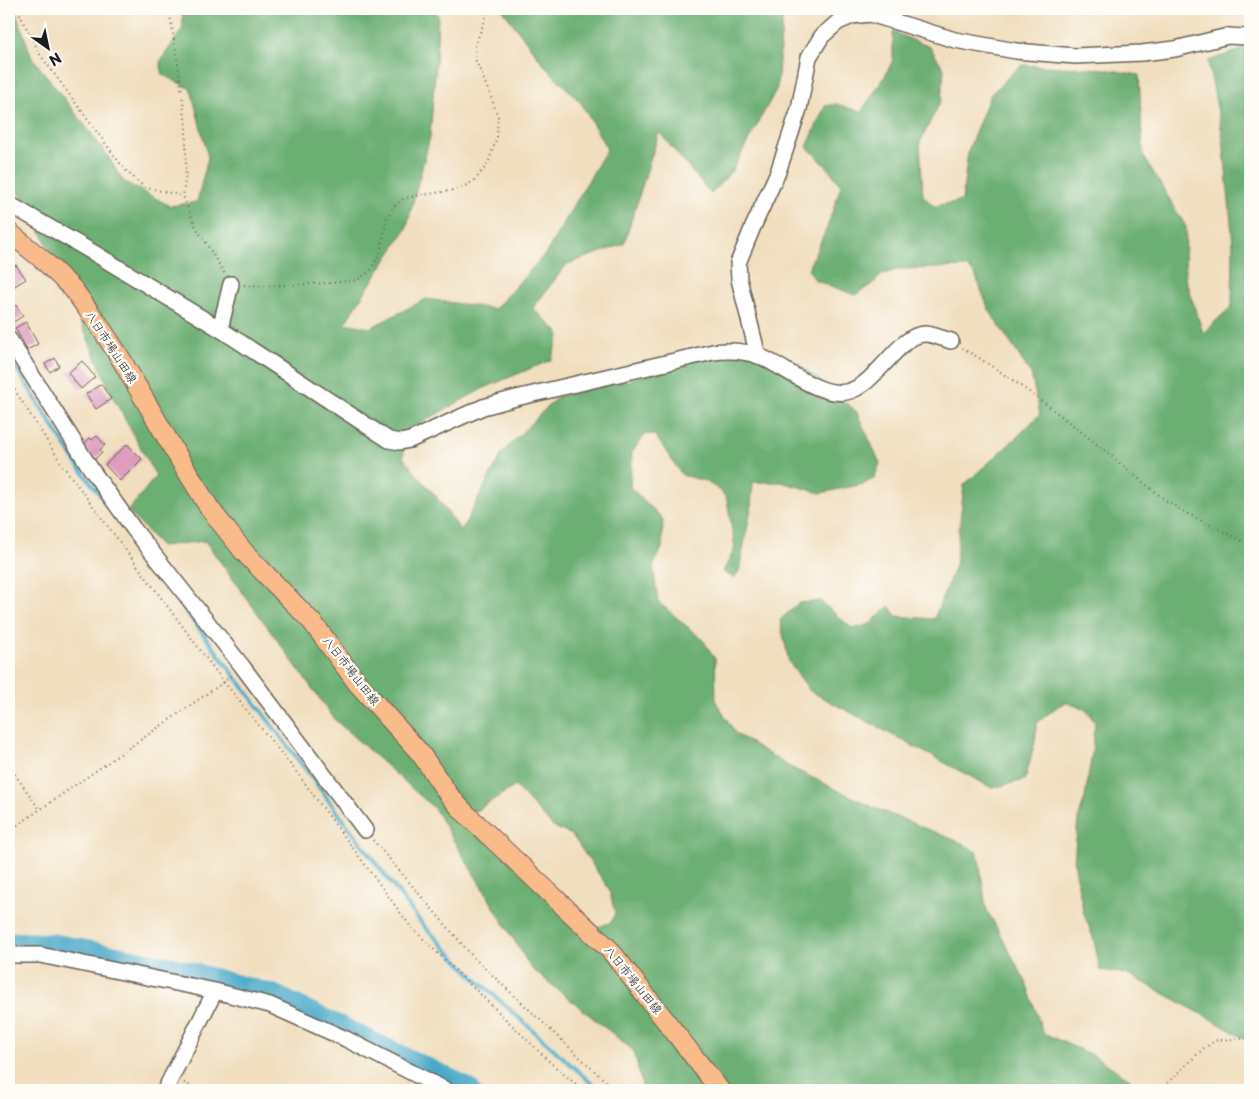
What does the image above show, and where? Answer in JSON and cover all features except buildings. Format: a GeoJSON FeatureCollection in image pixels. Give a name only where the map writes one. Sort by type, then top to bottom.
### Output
{"type":"FeatureCollection","features":[{"type":"Feature","properties":{"kind":"main road","name":"八日市場山田線"},"geometry":{"type":"LineString","coordinates":[[9,232],[43,260],[73,289],[121,359],[170,445],[210,509],[244,552],[313,623],[358,684],[420,754],[448,794],[462,810],[610,950],[720,1090]]}},
{"type":"Feature","properties":{"kind":"street"},"geometry":{"type":"LineString","coordinates":[[758,356],[739,279],[738,263],[778,172],[798,109],[809,57],[822,36],[838,22],[852,16],[870,14],[955,40],[1016,51],[1075,56],[1142,53],[1175,49],[1228,36],[1250,39]]}},
{"type":"Feature","properties":{"kind":"street"},"geometry":{"type":"LineString","coordinates":[[9,204],[220,329],[389,440],[400,442],[410,440],[483,407],[714,352],[728,350],[758,356],[822,390],[844,392],[859,388],[898,349],[912,338],[924,334],[951,341]]}},
{"type":"Feature","properties":{"kind":"street"},"geometry":{"type":"LineString","coordinates":[[220,329],[231,284]]}},
{"type":"Feature","properties":{"kind":"street"},"geometry":{"type":"LineString","coordinates":[[9,339],[91,470],[117,506],[242,666],[365,830]]}},
{"type":"Feature","properties":{"kind":"street"},"geometry":{"type":"LineString","coordinates":[[9,955],[40,955],[215,991],[270,1005],[346,1039],[446,1090]]}},
{"type":"Feature","properties":{"kind":"street"},"geometry":{"type":"LineString","coordinates":[[168,1083],[215,991]]}},
{"type":"Feature","properties":{"kind":"path"},"geometry":{"type":"LineString","coordinates":[[18,9],[20,18],[41,56],[125,170],[144,187],[183,196]]}},
{"type":"Feature","properties":{"kind":"path"},"geometry":{"type":"LineString","coordinates":[[168,9],[179,70],[186,126],[186,172],[183,196],[196,227],[231,284],[266,286],[357,280],[370,271],[380,253],[387,218],[393,207],[405,198],[459,188],[474,181],[488,164],[497,137],[498,118],[476,61],[475,46],[488,9]]}},
{"type":"Feature","properties":{"kind":"path"},"geometry":{"type":"LineString","coordinates":[[951,341],[988,363],[1046,405],[1184,512],[1250,545]]}},
{"type":"Feature","properties":{"kind":"path"},"geometry":{"type":"LineString","coordinates":[[9,381],[62,466],[224,682],[298,774],[411,927],[553,1065],[583,1090]]}},
{"type":"Feature","properties":{"kind":"path"},"geometry":{"type":"LineString","coordinates":[[9,832],[224,682],[242,666]]}},
{"type":"Feature","properties":{"kind":"path"},"geometry":{"type":"LineString","coordinates":[[9,766],[40,810]]}},
{"type":"Feature","properties":{"kind":"path"},"geometry":{"type":"LineString","coordinates":[[365,830],[474,958],[615,1090]]}},
{"type":"Feature","properties":{"kind":"path"},"geometry":{"type":"LineString","coordinates":[[1160,1090],[1204,1048],[1217,1040],[1250,1038]]}},
{"type":"Feature","properties":{"kind":"path"},"geometry":{"type":"LineString","coordinates":[[168,1083],[200,1090]]}},
{"type":"Feature","properties":{"kind":"green space"},"geometry":{"type":"Polygon","coordinates":[[[9,9],[15,9],[31,56],[104,150],[123,181],[170,206],[197,202],[208,157],[191,89],[163,75],[160,62],[183,28],[182,9],[433,9],[438,15],[430,137],[406,229],[345,323],[370,328],[426,299],[495,309],[546,253],[607,149],[581,103],[544,65],[502,9],[783,9],[777,88],[733,169],[711,194],[659,132],[624,244],[567,264],[533,308],[560,334],[551,360],[484,388],[408,430],[403,457],[435,495],[461,531],[503,452],[557,397],[629,380],[734,346],[799,364],[856,411],[880,463],[874,479],[863,484],[821,493],[781,482],[753,482],[751,508],[739,571],[734,578],[723,572],[735,548],[727,499],[721,491],[705,481],[682,475],[655,435],[646,434],[632,452],[630,487],[663,519],[662,548],[653,566],[658,602],[703,640],[715,659],[716,702],[736,734],[790,767],[877,809],[962,843],[978,853],[986,908],[1026,982],[1043,1033],[1092,1055],[1130,1079],[1137,1090],[643,1090],[634,1051],[531,968],[434,808],[336,721],[205,541],[161,546],[128,511],[156,476],[114,399],[30,206],[9,182],[9,9]],[[515,786],[466,817],[598,927],[612,922],[615,912],[609,889],[572,835],[553,827],[515,786]]]}},
{"type":"Feature","properties":{"kind":"green space"},"geometry":{"type":"Polygon","coordinates":[[[893,32],[930,47],[944,69],[941,100],[920,142],[923,196],[934,206],[962,201],[968,151],[990,95],[1021,65],[1105,69],[1139,75],[1143,155],[1186,227],[1185,278],[1203,333],[1232,306],[1233,244],[1223,138],[1208,61],[1250,47],[1250,1042],[1128,974],[1100,970],[1094,940],[1083,911],[1074,861],[1078,819],[1085,798],[1095,722],[1086,710],[1066,702],[1037,723],[1035,742],[1025,780],[992,788],[810,691],[789,662],[780,620],[799,603],[820,601],[853,629],[870,624],[889,606],[896,616],[934,619],[955,566],[964,485],[1040,414],[1031,374],[989,310],[975,274],[967,267],[900,269],[883,274],[855,295],[815,280],[808,269],[827,228],[841,186],[829,169],[807,147],[825,106],[836,104],[861,112],[884,78],[893,60],[893,32]]]}},
{"type":"Feature","properties":{"kind":"waterway"},"geometry":{"type":"LineString","coordinates":[[9,357],[77,464],[119,521]]}},
{"type":"Feature","properties":{"kind":"waterway"},"geometry":{"type":"LineString","coordinates":[[133,541],[422,924],[476,979],[599,1090]]}},
{"type":"Feature","properties":{"kind":"waterway"},"geometry":{"type":"LineString","coordinates":[[9,942],[54,944],[170,967],[274,995],[470,1090]]}}]}
